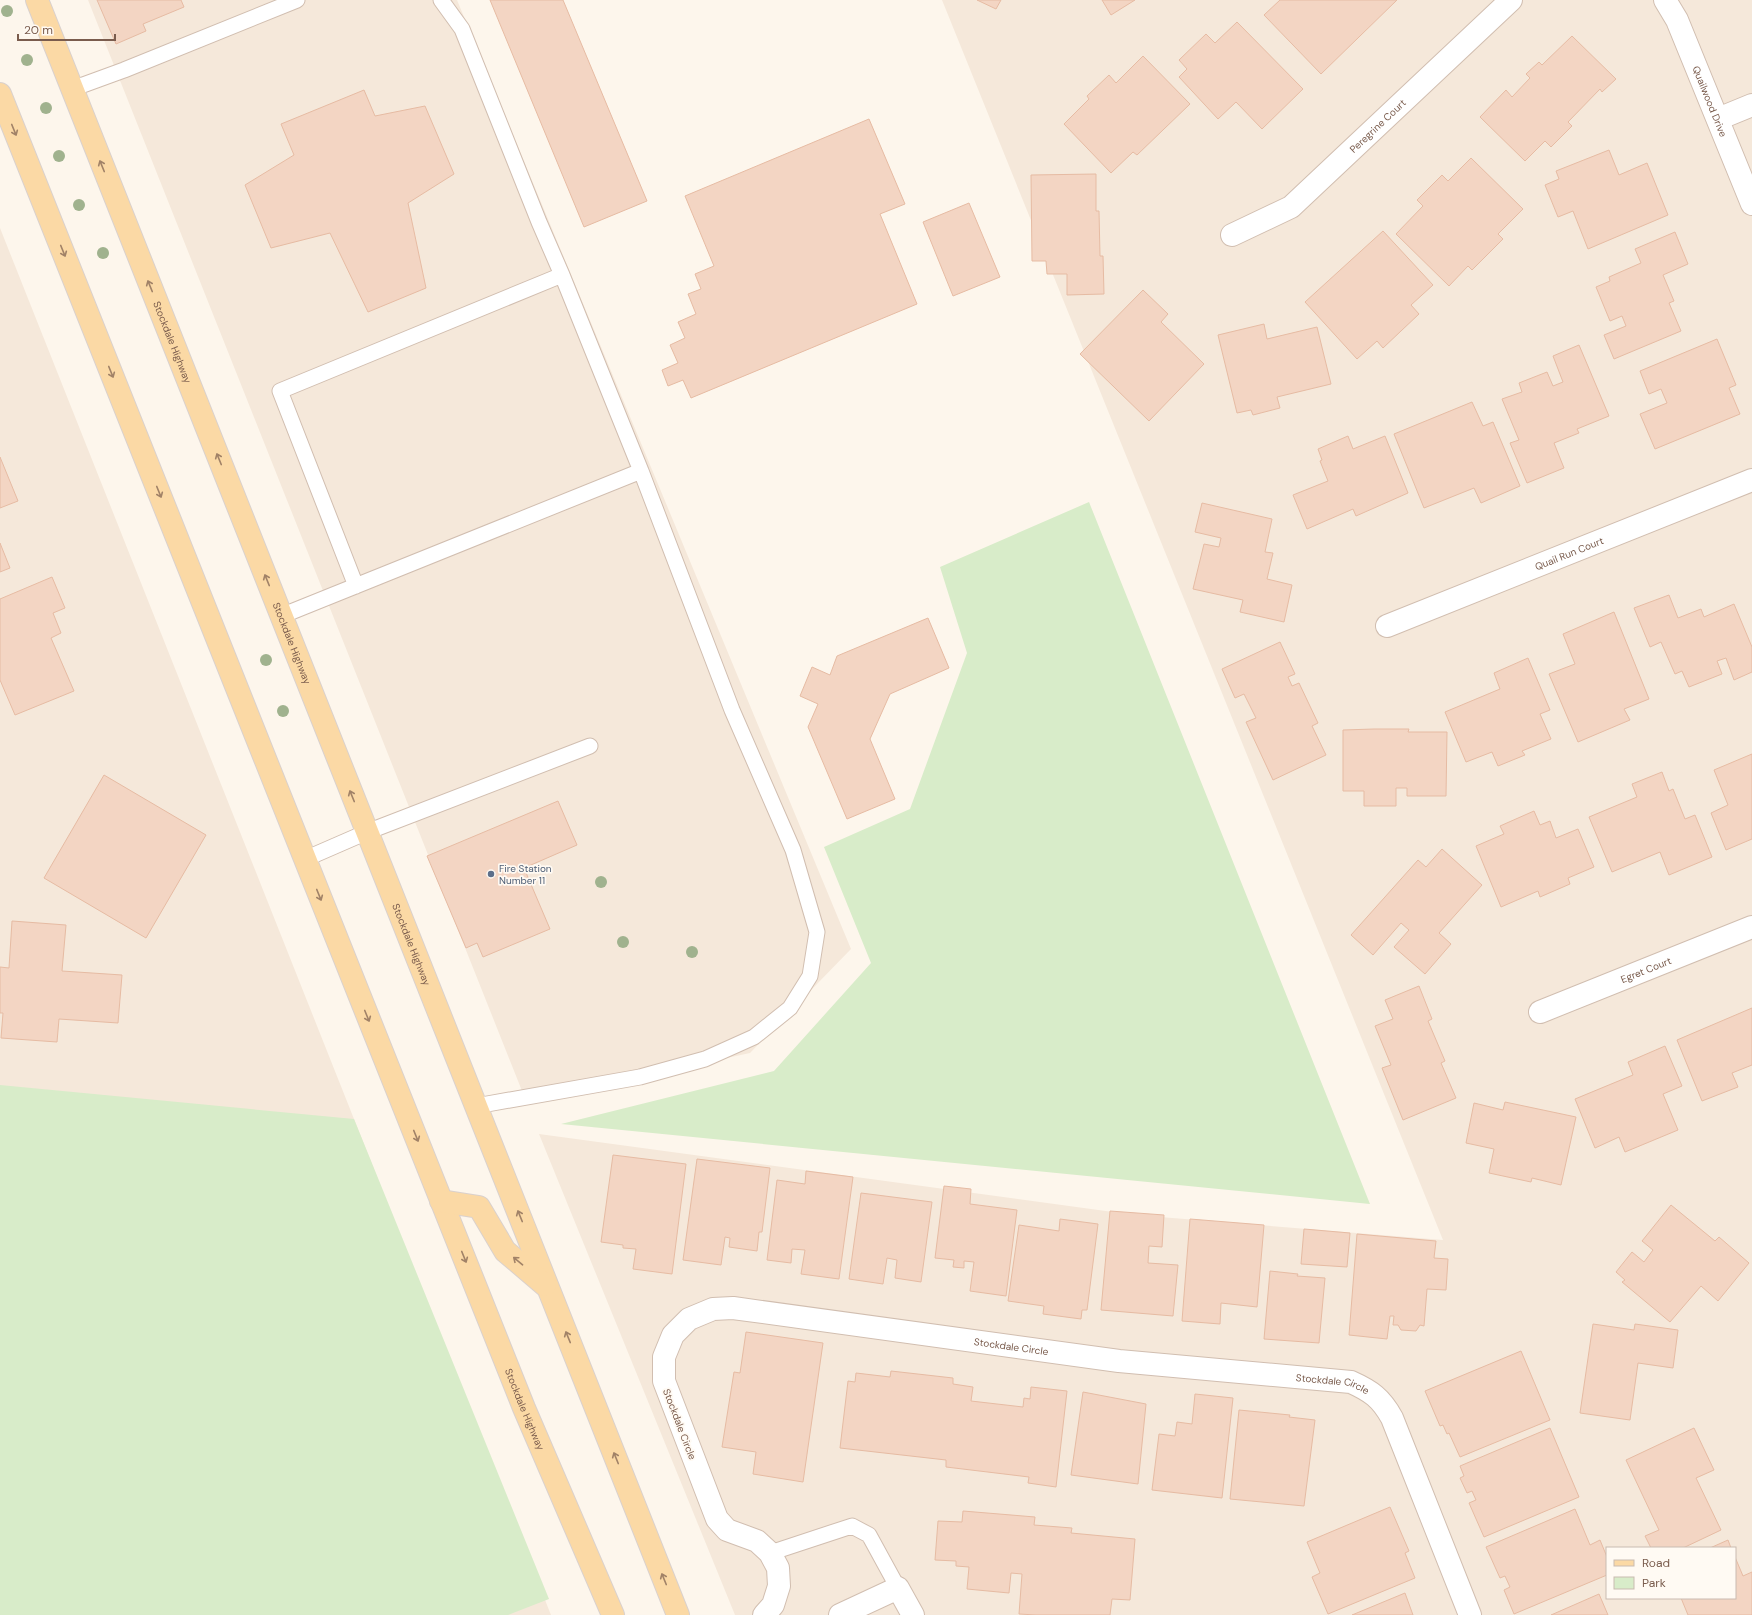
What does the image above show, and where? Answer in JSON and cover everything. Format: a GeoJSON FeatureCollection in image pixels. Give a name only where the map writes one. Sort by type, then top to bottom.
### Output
{"type":"FeatureCollection","features":[{"type":"Feature","properties":{"kind":"main road","name":"Stockdale Highway"},"geometry":{"type":"LineString","coordinates":[[37,0],[678,1615]]}},
{"type":"Feature","properties":{"kind":"main road","name":"Stockdale Highway"},"geometry":{"type":"LineString","coordinates":[[0,94],[524,1408],[613,1615]]}},
{"type":"Feature","properties":{"kind":"main road","name":"Stockdale Highway"},"geometry":{"type":"LineString","coordinates":[[441,1200],[479,1207],[505,1250],[548,1287]]}},
{"type":"Feature","properties":{"kind":"street","name":"Peregrine Court"},"geometry":{"type":"LineString","coordinates":[[1232,235],[1291,207],[1511,0]]}},
{"type":"Feature","properties":{"kind":"street","name":"Quailwood Drive"},"geometry":{"type":"LineString","coordinates":[[1666,0],[1678,20],[1752,204]]}},
{"type":"Feature","properties":{"kind":"street"},"geometry":{"type":"LineString","coordinates":[[1718,119],[1752,105]]}},
{"type":"Feature","properties":{"kind":"street","name":"Quail Run Court"},"geometry":{"type":"LineString","coordinates":[[1387,626],[1752,480]]}},
{"type":"Feature","properties":{"kind":"street","name":"Egret Court"},"geometry":{"type":"LineString","coordinates":[[1540,1012],[1752,927]]}},
{"type":"Feature","properties":{"kind":"street","name":"Stockdale Circle"},"geometry":{"type":"LineString","coordinates":[[764,1615],[773,1605],[779,1586],[778,1568],[770,1553],[757,1541],[727,1530],[717,1519],[664,1381],[664,1357],[673,1335],[689,1319],[713,1309],[733,1308],[1119,1361],[1351,1382],[1371,1391],[1385,1405],[1392,1418],[1470,1615]]}},
{"type":"Feature","properties":{"kind":"street"},"geometry":{"type":"LineString","coordinates":[[840,1615],[898,1588],[913,1615]]}},
{"type":"Feature","properties":{"kind":"lane"},"geometry":{"type":"LineString","coordinates":[[72,89],[124,70],[297,0]]}},
{"type":"Feature","properties":{"kind":"lane"},"geometry":{"type":"LineString","coordinates":[[441,0],[462,29],[533,208],[562,275],[641,471],[732,710],[793,850],[817,932],[810,976],[790,1008],[754,1037],[705,1060],[640,1076],[476,1106]]}},
{"type":"Feature","properties":{"kind":"lane"},"geometry":{"type":"LineString","coordinates":[[356,586],[280,391],[562,275]]}},
{"type":"Feature","properties":{"kind":"lane"},"geometry":{"type":"LineString","coordinates":[[281,616],[641,471]]}},
{"type":"Feature","properties":{"kind":"lane"},"geometry":{"type":"LineString","coordinates":[[305,859],[367,832],[590,746]]}},
{"type":"Feature","properties":{"kind":"lane"},"geometry":{"type":"LineString","coordinates":[[770,1553],[852,1526],[869,1535],[898,1588]]}},
{"type":"Feature","properties":{"kind":"shaded area"},"geometry":{"type":"Polygon","coordinates":[[[88,0],[457,0],[851,949],[750,1053],[526,1101],[88,0]]]}},
{"type":"Feature","properties":{"kind":"shaded area"},"geometry":{"type":"Polygon","coordinates":[[[942,0],[1752,0],[1752,1615],[735,1615],[539,1134],[1135,1215],[1443,1240],[942,0]]]}},
{"type":"Feature","properties":{"kind":"shaded area"},"geometry":{"type":"Polygon","coordinates":[[[0,228],[354,1119],[551,1615],[0,1615],[0,228]]]}},
{"type":"Feature","properties":{"kind":"green space"},"geometry":{"type":"Polygon","coordinates":[[[1089,502],[1370,1204],[561,1124],[774,1071],[871,963],[824,847],[910,809],[967,653],[940,567],[1089,502]]]}},
{"type":"Feature","properties":{"kind":"green space"},"geometry":{"type":"Polygon","coordinates":[[[0,1085],[354,1119],[549,1599],[508,1615],[0,1615],[0,1085]]]}},
{"type":"Feature","properties":{"kind":"building"},"geometry":{"type":"Polygon","coordinates":[[[97,0],[181,0],[184,7],[143,24],[146,31],[116,44],[97,0]]]}},
{"type":"Feature","properties":{"kind":"building"},"geometry":{"type":"Polygon","coordinates":[[[490,0],[563,0],[647,201],[584,227],[490,0]]]}},
{"type":"Feature","properties":{"kind":"building"},"geometry":{"type":"Polygon","coordinates":[[[977,0],[1001,0],[996,9],[977,0]]]}},
{"type":"Feature","properties":{"kind":"building"},"geometry":{"type":"Polygon","coordinates":[[[1102,0],[1135,0],[1111,15],[1102,0]]]}},
{"type":"Feature","properties":{"kind":"building"},"geometry":{"type":"Polygon","coordinates":[[[1280,0],[1397,0],[1321,74],[1264,15],[1280,0]]]}},
{"type":"Feature","properties":{"kind":"building"},"geometry":{"type":"Polygon","coordinates":[[[1237,22],[1303,89],[1262,129],[1236,102],[1218,119],[1179,77],[1187,69],[1179,60],[1206,34],[1215,43],[1237,22]]]}},
{"type":"Feature","properties":{"kind":"building"},"geometry":{"type":"Polygon","coordinates":[[[1572,36],[1616,79],[1602,92],[1600,89],[1568,122],[1572,126],[1551,147],[1545,141],[1525,161],[1480,117],[1506,90],[1512,97],[1530,78],[1526,74],[1539,62],[1542,65],[1572,36]]]}},
{"type":"Feature","properties":{"kind":"building"},"geometry":{"type":"Polygon","coordinates":[[[1143,56],[1190,104],[1137,155],[1133,152],[1111,173],[1064,124],[1089,99],[1087,96],[1109,75],[1116,83],[1143,56]]]}},
{"type":"Feature","properties":{"kind":"building"},"geometry":{"type":"Polygon","coordinates":[[[364,90],[375,116],[425,106],[454,174],[408,203],[426,288],[368,312],[330,233],[271,248],[245,185],[294,155],[281,124],[364,90]]]}},
{"type":"Feature","properties":{"kind":"building"},"geometry":{"type":"Polygon","coordinates":[[[869,119],[905,204],[880,214],[917,304],[691,398],[683,380],[668,386],[662,370],[678,363],[670,345],[685,338],[678,322],[696,314],[688,294],[701,289],[695,274],[714,266],[685,196],[869,119]]]}},
{"type":"Feature","properties":{"kind":"building"},"geometry":{"type":"Polygon","coordinates":[[[1609,150],[1619,175],[1647,163],[1668,215],[1588,249],[1573,211],[1558,217],[1545,185],[1559,179],[1556,171],[1609,150]]]}},
{"type":"Feature","properties":{"kind":"building"},"geometry":{"type":"Polygon","coordinates":[[[1471,158],[1523,209],[1498,234],[1503,239],[1472,270],[1468,266],[1449,286],[1396,234],[1423,206],[1417,200],[1442,175],[1448,181],[1471,158]]]}},
{"type":"Feature","properties":{"kind":"building"},"geometry":{"type":"Polygon","coordinates":[[[1096,174],[1096,211],[1099,211],[1100,256],[1103,256],[1104,294],[1067,295],[1067,274],[1047,274],[1046,261],[1032,261],[1031,175],[1096,174]]]}},
{"type":"Feature","properties":{"kind":"building"},"geometry":{"type":"Polygon","coordinates":[[[969,203],[1000,277],[953,296],[923,222],[969,203]]]}},
{"type":"Feature","properties":{"kind":"building"},"geometry":{"type":"Polygon","coordinates":[[[1383,231],[1433,285],[1411,305],[1419,314],[1383,348],[1377,341],[1357,359],[1305,302],[1383,231]]]}},
{"type":"Feature","properties":{"kind":"building"},"geometry":{"type":"Polygon","coordinates":[[[1675,232],[1688,264],[1663,275],[1674,301],[1669,303],[1681,331],[1614,359],[1604,335],[1626,326],[1622,316],[1610,321],[1596,287],[1610,281],[1609,277],[1641,263],[1635,249],[1675,232]]]}},
{"type":"Feature","properties":{"kind":"building"},"geometry":{"type":"Polygon","coordinates":[[[1143,290],[1168,314],[1161,322],[1204,364],[1149,421],[1080,354],[1143,290]]]}},
{"type":"Feature","properties":{"kind":"building"},"geometry":{"type":"Polygon","coordinates":[[[1264,324],[1267,339],[1317,327],[1331,384],[1277,397],[1280,408],[1253,415],[1251,410],[1237,413],[1218,335],[1264,324]]]}},
{"type":"Feature","properties":{"kind":"building"},"geometry":{"type":"Polygon","coordinates":[[[1717,339],[1736,385],[1729,388],[1740,414],[1655,449],[1640,414],[1667,403],[1661,389],[1649,394],[1640,371],[1717,339]]]}},
{"type":"Feature","properties":{"kind":"building"},"geometry":{"type":"Polygon","coordinates":[[[1579,345],[1609,416],[1577,429],[1579,433],[1554,443],[1564,468],[1527,483],[1510,443],[1519,440],[1502,399],[1522,392],[1519,383],[1547,372],[1553,386],[1563,382],[1553,356],[1579,345]]]}},
{"type":"Feature","properties":{"kind":"building"},"geometry":{"type":"Polygon","coordinates":[[[1472,402],[1483,426],[1493,422],[1520,486],[1481,503],[1474,488],[1424,508],[1394,434],[1472,402]]]}},
{"type":"Feature","properties":{"kind":"building"},"geometry":{"type":"Polygon","coordinates":[[[1348,436],[1353,449],[1385,436],[1408,493],[1356,516],[1353,509],[1307,529],[1293,495],[1328,481],[1320,461],[1322,460],[1318,449],[1348,436]]]}},
{"type":"Feature","properties":{"kind":"building"},"geometry":{"type":"Polygon","coordinates":[[[0,457],[18,501],[0,508],[0,457]]]}},
{"type":"Feature","properties":{"kind":"building"},"geometry":{"type":"Polygon","coordinates":[[[1202,503],[1272,519],[1265,552],[1273,553],[1267,579],[1292,585],[1284,622],[1240,612],[1243,600],[1193,589],[1204,544],[1219,547],[1221,538],[1195,532],[1202,503]]]}},
{"type":"Feature","properties":{"kind":"building"},"geometry":{"type":"Polygon","coordinates":[[[0,543],[10,568],[0,572],[0,543]]]}},
{"type":"Feature","properties":{"kind":"building"},"geometry":{"type":"Polygon","coordinates":[[[52,577],[65,608],[53,613],[61,633],[51,638],[74,691],[15,715],[0,680],[0,599],[52,577]]]}},
{"type":"Feature","properties":{"kind":"building"},"geometry":{"type":"Polygon","coordinates":[[[1669,595],[1678,618],[1701,609],[1704,617],[1734,604],[1752,647],[1752,672],[1734,680],[1726,658],[1717,661],[1722,674],[1689,687],[1682,671],[1675,674],[1661,642],[1650,647],[1634,608],[1669,595]]]}},
{"type":"Feature","properties":{"kind":"building"},"geometry":{"type":"Polygon","coordinates":[[[1614,612],[1649,699],[1624,709],[1630,720],[1578,742],[1549,674],[1575,664],[1563,634],[1614,612]]]}},
{"type":"Feature","properties":{"kind":"building"},"geometry":{"type":"Polygon","coordinates":[[[928,618],[949,668],[890,694],[870,739],[895,799],[847,819],[808,727],[818,704],[800,696],[812,667],[830,675],[837,656],[928,618]]]}},
{"type":"Feature","properties":{"kind":"building"},"geometry":{"type":"Polygon","coordinates":[[[1280,642],[1295,674],[1288,677],[1292,686],[1299,683],[1318,723],[1312,726],[1326,755],[1273,780],[1246,722],[1256,718],[1244,694],[1235,698],[1222,669],[1280,642]]]}},
{"type":"Feature","properties":{"kind":"building"},"geometry":{"type":"Polygon","coordinates":[[[1528,658],[1550,710],[1540,714],[1551,739],[1522,751],[1525,755],[1498,766],[1492,752],[1466,762],[1445,712],[1500,689],[1494,673],[1528,658]]]}},
{"type":"Feature","properties":{"kind":"building"},"geometry":{"type":"Polygon","coordinates":[[[1409,729],[1408,732],[1447,732],[1446,796],[1407,796],[1407,788],[1396,788],[1396,806],[1364,806],[1364,791],[1343,791],[1343,730],[1409,729]]]}},
{"type":"Feature","properties":{"kind":"building"},"geometry":{"type":"Polygon","coordinates":[[[1752,754],[1752,839],[1726,850],[1711,813],[1728,805],[1714,770],[1752,754]]]}},
{"type":"Feature","properties":{"kind":"building"},"geometry":{"type":"Polygon","coordinates":[[[1662,772],[1669,791],[1673,789],[1685,819],[1695,815],[1712,857],[1669,875],[1660,852],[1612,872],[1589,817],[1637,797],[1632,784],[1662,772]]]}},
{"type":"Feature","properties":{"kind":"building"},"geometry":{"type":"Polygon","coordinates":[[[104,775],[206,835],[146,938],[44,878],[104,775]]]}},
{"type":"Feature","properties":{"kind":"building"},"geometry":{"type":"Polygon","coordinates":[[[558,801],[577,845],[524,868],[550,929],[483,957],[477,943],[466,948],[427,856],[558,801]]]}},
{"type":"Feature","properties":{"kind":"building"},"geometry":{"type":"Polygon","coordinates":[[[1534,811],[1540,825],[1550,821],[1556,838],[1578,829],[1594,867],[1568,878],[1570,884],[1540,897],[1538,891],[1501,907],[1476,846],[1504,834],[1500,826],[1534,811]]]}},
{"type":"Feature","properties":{"kind":"building"},"geometry":{"type":"Polygon","coordinates":[[[1442,849],[1482,885],[1439,933],[1451,944],[1425,974],[1394,947],[1409,930],[1401,923],[1373,955],[1351,935],[1418,860],[1426,867],[1442,849]]]}},
{"type":"Feature","properties":{"kind":"building"},"geometry":{"type":"Polygon","coordinates":[[[12,921],[66,925],[62,971],[122,975],[118,1023],[59,1019],[57,1042],[1,1038],[3,1013],[0,1013],[0,967],[9,968],[12,921]]]}},
{"type":"Feature","properties":{"kind":"building"},"geometry":{"type":"Polygon","coordinates":[[[1419,986],[1432,1019],[1428,1021],[1445,1061],[1441,1063],[1456,1098],[1403,1120],[1382,1068],[1391,1065],[1375,1026],[1393,1019],[1385,1000],[1419,986]]]}},
{"type":"Feature","properties":{"kind":"building"},"geometry":{"type":"Polygon","coordinates":[[[1752,1008],[1752,1065],[1732,1073],[1738,1087],[1702,1101],[1677,1040],[1752,1008]]]}},
{"type":"Feature","properties":{"kind":"building"},"geometry":{"type":"Polygon","coordinates":[[[1665,1046],[1682,1086],[1663,1094],[1678,1130],[1625,1152],[1619,1137],[1595,1148],[1575,1099],[1633,1075],[1628,1062],[1665,1046]]]}},
{"type":"Feature","properties":{"kind":"building"},"geometry":{"type":"Polygon","coordinates":[[[1505,1102],[1576,1117],[1561,1185],[1532,1178],[1531,1182],[1489,1173],[1494,1149],[1466,1143],[1474,1103],[1503,1110],[1505,1102]]]}},
{"type":"Feature","properties":{"kind":"building"},"geometry":{"type":"Polygon","coordinates":[[[613,1155],[686,1164],[672,1274],[633,1269],[636,1249],[623,1248],[623,1245],[601,1242],[613,1155]]]}},
{"type":"Feature","properties":{"kind":"building"},"geometry":{"type":"Polygon","coordinates":[[[697,1159],[770,1168],[762,1232],[759,1232],[757,1251],[729,1247],[730,1238],[725,1237],[721,1265],[683,1260],[697,1159]]]}},
{"type":"Feature","properties":{"kind":"building"},"geometry":{"type":"Polygon","coordinates":[[[806,1171],[853,1177],[839,1279],[801,1274],[805,1250],[792,1249],[791,1263],[767,1260],[777,1180],[805,1184],[806,1171]]]}},
{"type":"Feature","properties":{"kind":"building"},"geometry":{"type":"Polygon","coordinates":[[[944,1186],[971,1189],[970,1204],[1017,1210],[1006,1296],[970,1291],[974,1262],[964,1261],[964,1268],[953,1267],[954,1260],[935,1258],[944,1186]]]}},
{"type":"Feature","properties":{"kind":"building"},"geometry":{"type":"Polygon","coordinates":[[[861,1193],[932,1202],[921,1282],[895,1278],[897,1260],[887,1258],[883,1284],[849,1279],[861,1193]]]}},
{"type":"Feature","properties":{"kind":"building"},"geometry":{"type":"Polygon","coordinates":[[[1671,1205],[1715,1241],[1719,1237],[1749,1263],[1718,1301],[1701,1286],[1670,1322],[1622,1282],[1625,1280],[1616,1272],[1632,1252],[1644,1262],[1653,1250],[1642,1241],[1671,1205]]]}},
{"type":"Feature","properties":{"kind":"building"},"geometry":{"type":"Polygon","coordinates":[[[1110,1211],[1164,1215],[1162,1247],[1149,1246],[1148,1263],[1178,1265],[1173,1316],[1101,1310],[1110,1211]]]}},
{"type":"Feature","properties":{"kind":"building"},"geometry":{"type":"Polygon","coordinates":[[[1060,1219],[1098,1224],[1087,1310],[1082,1310],[1081,1319],[1043,1314],[1044,1306],[1008,1301],[1019,1225],[1059,1231],[1060,1219]]]}},
{"type":"Feature","properties":{"kind":"building"},"geometry":{"type":"Polygon","coordinates":[[[1190,1219],[1264,1225],[1257,1307],[1221,1303],[1220,1324],[1182,1321],[1190,1219]]]}},
{"type":"Feature","properties":{"kind":"building"},"geometry":{"type":"Polygon","coordinates":[[[1304,1229],[1350,1233],[1347,1267],[1301,1264],[1304,1229]]]}},
{"type":"Feature","properties":{"kind":"building"},"geometry":{"type":"Polygon","coordinates":[[[1357,1234],[1436,1241],[1434,1258],[1448,1259],[1446,1290],[1427,1289],[1424,1326],[1420,1325],[1416,1331],[1401,1330],[1398,1325],[1393,1325],[1394,1316],[1390,1316],[1387,1339],[1349,1335],[1357,1234]]]}},
{"type":"Feature","properties":{"kind":"building"},"geometry":{"type":"Polygon","coordinates":[[[1270,1271],[1298,1274],[1297,1276],[1325,1278],[1319,1343],[1264,1339],[1270,1271]]]}},
{"type":"Feature","properties":{"kind":"building"},"geometry":{"type":"Polygon","coordinates":[[[1593,1324],[1634,1330],[1635,1324],[1678,1330],[1673,1368],[1638,1363],[1630,1420],[1580,1413],[1593,1324]]]}},
{"type":"Feature","properties":{"kind":"building"},"geometry":{"type":"Polygon","coordinates":[[[746,1332],[823,1343],[803,1482],[753,1474],[756,1452],[722,1447],[734,1372],[740,1373],[746,1332]]]}},
{"type":"Feature","properties":{"kind":"building"},"geometry":{"type":"Polygon","coordinates":[[[1521,1351],[1550,1420],[1460,1457],[1449,1433],[1447,1434],[1443,1425],[1440,1426],[1425,1391],[1521,1351]]]}},
{"type":"Feature","properties":{"kind":"building"},"geometry":{"type":"Polygon","coordinates":[[[891,1371],[953,1378],[953,1384],[973,1387],[971,1401],[1023,1407],[1024,1398],[1030,1399],[1031,1387],[1067,1391],[1056,1487],[1028,1483],[1029,1477],[946,1467],[946,1460],[840,1448],[848,1381],[855,1382],[856,1373],[890,1377],[891,1371]]]}},
{"type":"Feature","properties":{"kind":"building"},"geometry":{"type":"Polygon","coordinates":[[[1083,1392],[1146,1404],[1138,1484],[1071,1475],[1083,1392]]]}},
{"type":"Feature","properties":{"kind":"building"},"geometry":{"type":"Polygon","coordinates":[[[1195,1394],[1233,1398],[1222,1498],[1152,1490],[1159,1434],[1175,1436],[1177,1422],[1192,1424],[1195,1394]]]}},
{"type":"Feature","properties":{"kind":"building"},"geometry":{"type":"Polygon","coordinates":[[[1239,1410],[1290,1415],[1289,1417],[1315,1420],[1304,1506],[1230,1499],[1239,1410]]]}},
{"type":"Feature","properties":{"kind":"building"},"geometry":{"type":"Polygon","coordinates":[[[1550,1428],[1579,1497],[1484,1537],[1469,1503],[1476,1500],[1472,1491],[1467,1493],[1460,1478],[1464,1476],[1460,1466],[1550,1428]]]}},
{"type":"Feature","properties":{"kind":"building"},"geometry":{"type":"Polygon","coordinates":[[[1694,1428],[1714,1470],[1696,1478],[1721,1530],[1685,1547],[1650,1547],[1645,1536],[1659,1530],[1626,1460],[1694,1428]]]}},
{"type":"Feature","properties":{"kind":"building"},"geometry":{"type":"Polygon","coordinates":[[[1390,1507],[1409,1551],[1405,1553],[1415,1578],[1328,1614],[1312,1577],[1320,1573],[1307,1542],[1390,1507]]]}},
{"type":"Feature","properties":{"kind":"building"},"geometry":{"type":"Polygon","coordinates":[[[1575,1509],[1590,1545],[1600,1540],[1606,1555],[1606,1575],[1514,1614],[1504,1590],[1510,1587],[1505,1576],[1500,1578],[1486,1547],[1575,1509]]]}},
{"type":"Feature","properties":{"kind":"building"},"geometry":{"type":"Polygon","coordinates":[[[963,1511],[1035,1517],[1034,1525],[1072,1528],[1071,1533],[1135,1539],[1130,1600],[1112,1599],[1110,1615],[1019,1614],[1022,1574],[1011,1573],[1009,1593],[967,1589],[969,1567],[956,1566],[956,1561],[935,1560],[938,1521],[962,1522],[963,1511]]]}},
{"type":"Feature","properties":{"kind":"building"},"geometry":{"type":"Polygon","coordinates":[[[1728,1540],[1731,1547],[1712,1547],[1728,1540]]]}},
{"type":"Feature","properties":{"kind":"building"},"geometry":{"type":"Polygon","coordinates":[[[1736,1559],[1743,1576],[1752,1572],[1752,1615],[1688,1615],[1681,1599],[1736,1599],[1736,1559]]]}},
{"type":"Feature","properties":{"kind":"building"},"geometry":{"type":"Polygon","coordinates":[[[1405,1593],[1413,1615],[1352,1615],[1405,1593]]]}},
{"type":"Feature","properties":{"kind":"building"},"geometry":{"type":"Polygon","coordinates":[[[1599,1594],[1608,1615],[1551,1615],[1599,1594]]]}},
{"type":"Feature","properties":{"kind":"place","name":"Fire Station Number 11"},"geometry":{"type":"Point","coordinates":[491,874]}}]}
